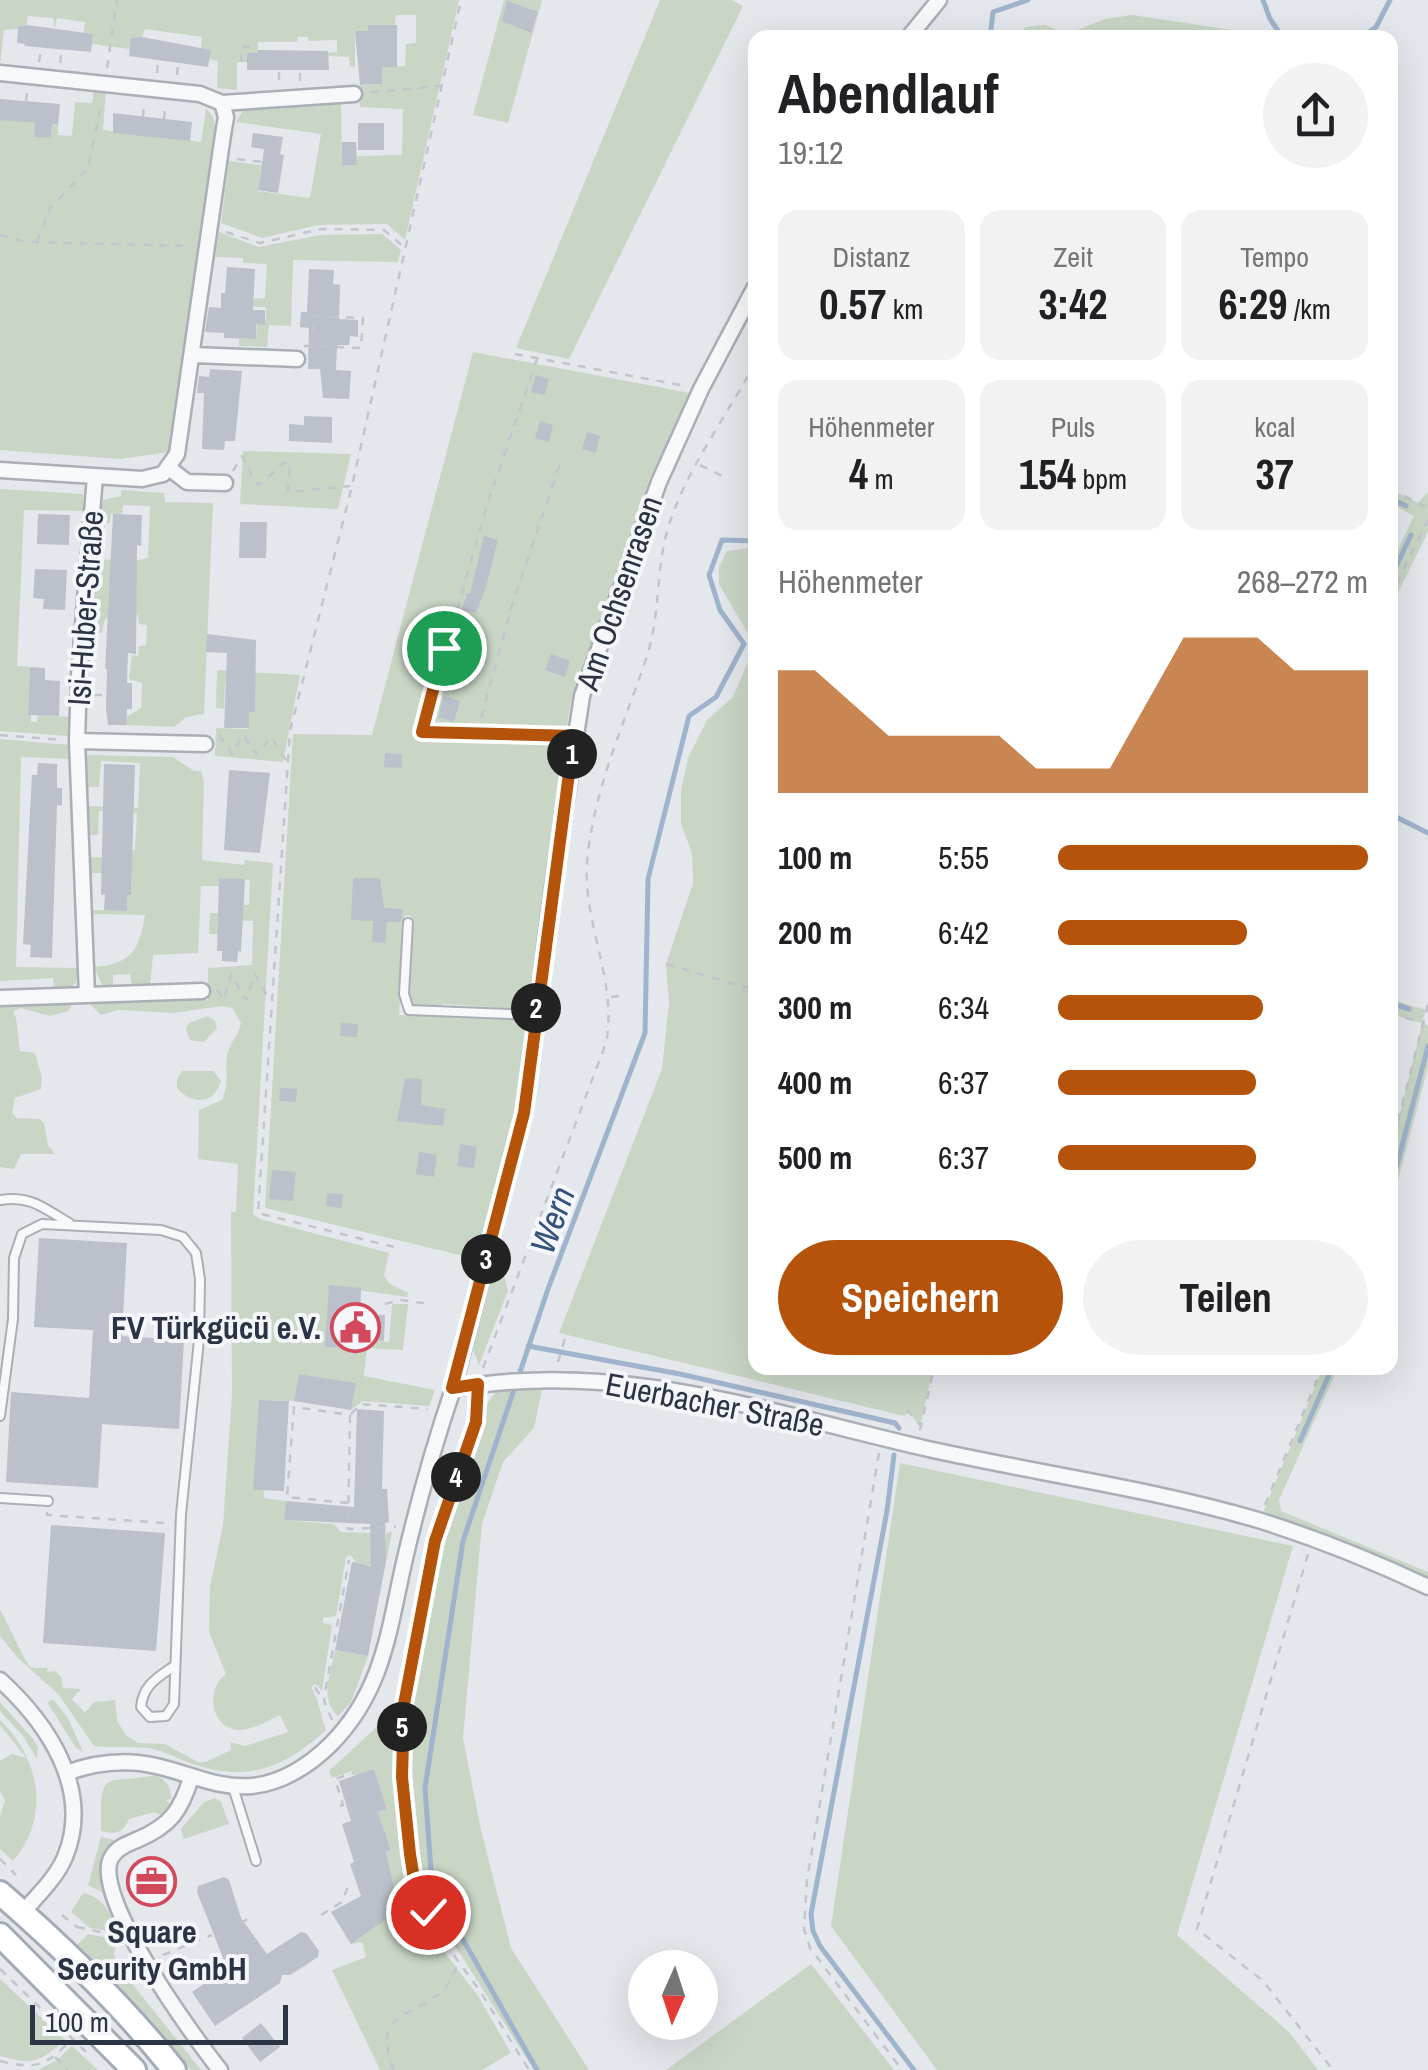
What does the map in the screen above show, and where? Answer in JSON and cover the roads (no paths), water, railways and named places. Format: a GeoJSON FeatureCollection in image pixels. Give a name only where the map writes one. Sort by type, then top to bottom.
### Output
{"type":"FeatureCollection","features":[{"type":"Feature","properties":{"kind":"main road"},"geometry":{"type":"LineString","coordinates":[[0,1893],[148,2038],[174,2070]]}},
{"type":"Feature","properties":{"kind":"main road"},"geometry":{"type":"LineString","coordinates":[[22,1912],[0,1935],[134,2070]]}},
{"type":"Feature","properties":{"kind":"street"},"geometry":{"type":"LineString","coordinates":[[914,30],[938,0]]}},
{"type":"Feature","properties":{"kind":"street"},"geometry":{"type":"LineString","coordinates":[[0,73],[200,94],[222,104],[354,94]]}},
{"type":"Feature","properties":{"kind":"street"},"geometry":{"type":"LineString","coordinates":[[0,470],[153,478],[169,468],[180,438],[208,247],[226,117],[222,104]]}},
{"type":"Feature","properties":{"kind":"street","name":"Am Ochsenrasen"},"geometry":{"type":"LineString","coordinates":[[452,1388],[524,1113],[582,696],[659,482],[701,389],[748,301]]}},
{"type":"Feature","properties":{"kind":"street"},"geometry":{"type":"LineString","coordinates":[[192,354],[298,352]]}},
{"type":"Feature","properties":{"kind":"street"},"geometry":{"type":"LineString","coordinates":[[169,468],[187,482],[226,484]]}},
{"type":"Feature","properties":{"kind":"street","name":"Isi-Huber-Straße"},"geometry":{"type":"LineString","coordinates":[[87,995],[77,741],[78,676],[94,476]]}},
{"type":"Feature","properties":{"kind":"street","name":"Isi-Huber-Straße"},"geometry":{"type":"LineString","coordinates":[[77,741],[204,744]]}},
{"type":"Feature","properties":{"kind":"street"},"geometry":{"type":"LineString","coordinates":[[0,998],[209,990]]}},
{"type":"Feature","properties":{"kind":"street","name":"Euerbacher Straße"},"geometry":{"type":"LineString","coordinates":[[452,1388],[538,1378],[635,1384],[684,1392],[1258,1520],[1312,1538],[1428,1587]]}},
{"type":"Feature","properties":{"kind":"street"},"geometry":{"type":"LineString","coordinates":[[66,1773],[99,1764],[129,1762],[232,1786],[260,1785],[303,1768],[342,1734],[362,1708],[383,1658],[412,1527],[452,1388]]}},
{"type":"Feature","properties":{"kind":"street"},"geometry":{"type":"LineString","coordinates":[[0,1680],[42,1722],[66,1773],[72,1806],[69,1844],[56,1872],[22,1912]]}},
{"type":"Feature","properties":{"kind":"street"},"geometry":{"type":"LineString","coordinates":[[192,1778],[182,1806],[168,1824],[124,1845],[109,1860],[109,1881],[130,1931],[186,2028],[220,2070]]}},
{"type":"Feature","properties":{"kind":"lane"},"geometry":{"type":"LineString","coordinates":[[408,922],[404,994],[410,1010],[535,1015]]}},
{"type":"Feature","properties":{"kind":"lane"},"geometry":{"type":"LineString","coordinates":[[0,1200],[34,1200],[69,1223]]}},
{"type":"Feature","properties":{"kind":"lane"},"geometry":{"type":"LineString","coordinates":[[0,1416],[13,1319],[16,1244],[31,1228],[69,1223],[172,1232],[183,1237],[196,1253],[200,1279],[199,1340],[180,1524],[175,1691],[172,1711],[166,1716],[150,1716],[141,1707],[144,1691],[174,1666]]}},
{"type":"Feature","properties":{"kind":"lane"},"geometry":{"type":"LineString","coordinates":[[0,1257],[14,1258]]}},
{"type":"Feature","properties":{"kind":"lane"},"geometry":{"type":"LineString","coordinates":[[0,1498],[48,1501]]}},
{"type":"Feature","properties":{"kind":"lane"},"geometry":{"type":"LineString","coordinates":[[232,1786],[256,1861]]}},
{"type":"Feature","properties":{"kind":"waterway","name":"Wern"},"geometry":{"type":"LineString","coordinates":[[991,30],[993,12],[1028,0]]}},
{"type":"Feature","properties":{"kind":"waterway","name":"Wern"},"geometry":{"type":"LineString","coordinates":[[1263,0],[1278,30]]}},
{"type":"Feature","properties":{"kind":"waterway","name":"Wern"},"geometry":{"type":"LineString","coordinates":[[1372,30],[1390,0]]}},
{"type":"Feature","properties":{"kind":"waterway"},"geometry":{"type":"LineString","coordinates":[[1398,502],[1406,506]]}},
{"type":"Feature","properties":{"kind":"waterway"},"geometry":{"type":"LineString","coordinates":[[1398,562],[1411,535]]}},
{"type":"Feature","properties":{"kind":"waterway","name":"Wern"},"geometry":{"type":"LineString","coordinates":[[537,2070],[432,1885],[425,1788],[463,1541],[548,1289],[645,1033],[648,879],[689,716],[716,697],[744,644],[720,610],[709,575],[722,540],[748,541]]}},
{"type":"Feature","properties":{"kind":"waterway"},"geometry":{"type":"LineString","coordinates":[[1398,818],[1428,833]]}},
{"type":"Feature","properties":{"kind":"waterway"},"geometry":{"type":"LineString","coordinates":[[1398,1006],[1409,1009]]}},
{"type":"Feature","properties":{"kind":"waterway"},"geometry":{"type":"LineString","coordinates":[[1398,1161],[1428,1046]]}},
{"type":"Feature","properties":{"kind":"waterway"},"geometry":{"type":"LineString","coordinates":[[528,1346],[680,1374],[895,1423],[899,1428]]}},
{"type":"Feature","properties":{"kind":"waterway"},"geometry":{"type":"LineString","coordinates":[[1300,1441],[1329,1375]]}},
{"type":"Feature","properties":{"kind":"waterway"},"geometry":{"type":"LineString","coordinates":[[894,1455],[887,1511],[811,1914],[820,1946],[914,2070]]}},
{"type":"Feature","properties":{"kind":"place","name":"FV Türkgücü e.V."},"geometry":{"type":"Point","coordinates":[356,1327]}},
{"type":"Feature","properties":{"kind":"place","name":"Square Security GmbH"},"geometry":{"type":"Point","coordinates":[152,1881]}}]}
